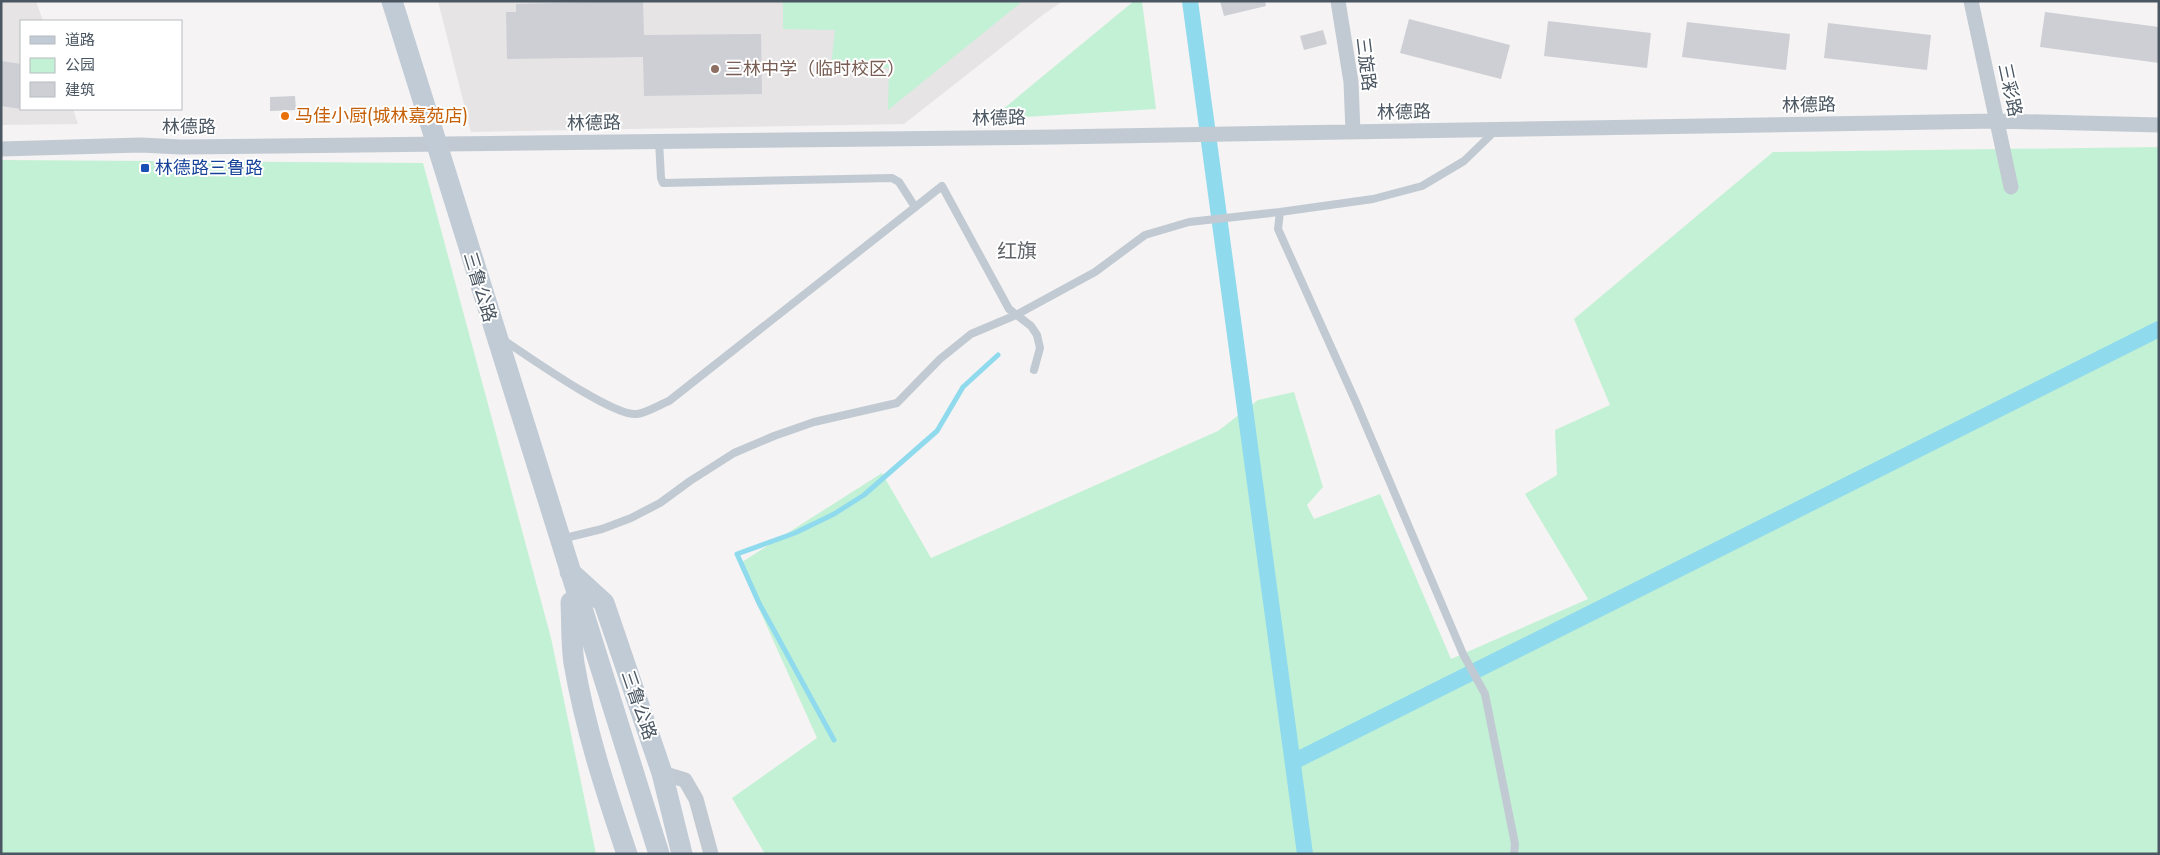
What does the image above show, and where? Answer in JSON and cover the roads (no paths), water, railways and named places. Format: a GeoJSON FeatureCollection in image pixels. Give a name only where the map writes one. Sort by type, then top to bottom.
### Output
{"type":"FeatureCollection","features":[{"type":"Feature","properties":{"kind":"main road","name":"三鲁公路"},"geometry":{"type":"LineString","coordinates":[[392,1],[559,540],[659,854]]}},
{"type":"Feature","properties":{"kind":"main road","name":"三鲁公路"},"geometry":{"type":"LineString","coordinates":[[570,572],[604,602],[662,773],[682,854]]}},
{"type":"Feature","properties":{"kind":"main road","name":"三鲁公路"},"geometry":{"type":"LineString","coordinates":[[570,572],[576,670],[585,714],[612,811],[627,854]]}},
{"type":"Feature","properties":{"kind":"street","name":"三旋路"},"geometry":{"type":"LineString","coordinates":[[1338,1],[1351,82],[1354,132]]}},
{"type":"Feature","properties":{"kind":"street","name":"三彩路"},"geometry":{"type":"LineString","coordinates":[[1971,1],[2011,188]]}},
{"type":"Feature","properties":{"kind":"street","name":"林德路"},"geometry":{"type":"LineString","coordinates":[[1,149],[1056,137],[1997,122],[2159,125]]}},
{"type":"Feature","properties":{"kind":"street"},"geometry":{"type":"LineString","coordinates":[[662,773],[685,780],[696,799],[711,854]]}},
{"type":"Feature","properties":{"kind":"lane"},"geometry":{"type":"LineString","coordinates":[[559,540],[602,529],[632,518],[660,504],[690,481],[734,454],[774,436],[814,422],[897,403],[940,359],[971,334],[1016,315],[1095,272],[1145,235],[1189,222],[1374,199],[1422,186],[1464,161],[1497,129]]}},
{"type":"Feature","properties":{"kind":"lane"},"geometry":{"type":"LineString","coordinates":[[659,141],[661,178],[663,183],[892,178],[899,182],[915,207]]}},
{"type":"Feature","properties":{"kind":"lane"},"geometry":{"type":"LineString","coordinates":[[495,334],[585,392],[616,409],[636,415],[669,401],[942,186],[1009,308],[1031,326],[1037,335],[1040,348],[1034,370]]}},
{"type":"Feature","properties":{"kind":"lane"},"geometry":{"type":"LineString","coordinates":[[1280,212],[1278,229],[1355,400],[1463,654],[1485,694],[1515,844],[1514,854]]}},
{"type":"Feature","properties":{"kind":"waterway"},"geometry":{"type":"LineString","coordinates":[[1190,1],[1305,854]]}},
{"type":"Feature","properties":{"kind":"waterway"},"geometry":{"type":"LineString","coordinates":[[1293,762],[2159,329]]}},
{"type":"Feature","properties":{"kind":"waterway"},"geometry":{"type":"LineString","coordinates":[[834,740],[759,603],[737,554],[795,533],[834,514],[864,495],[937,431],[963,387],[998,355]]}},
{"type":"Feature","properties":{"kind":"place","name":"三林中学（临时校区）"},"geometry":{"type":"Point","coordinates":[715,69]}},
{"type":"Feature","properties":{"kind":"place","name":"马佳小厨(城林嘉苑店)"},"geometry":{"type":"Point","coordinates":[285,116]}},
{"type":"Feature","properties":{"kind":"place","name":"林德路三鲁路"},"geometry":{"type":"Point","coordinates":[145,168]}},
{"type":"Feature","properties":{"kind":"district","name":"红旗"},"geometry":{"type":"Point","coordinates":[1017,251]}}]}
